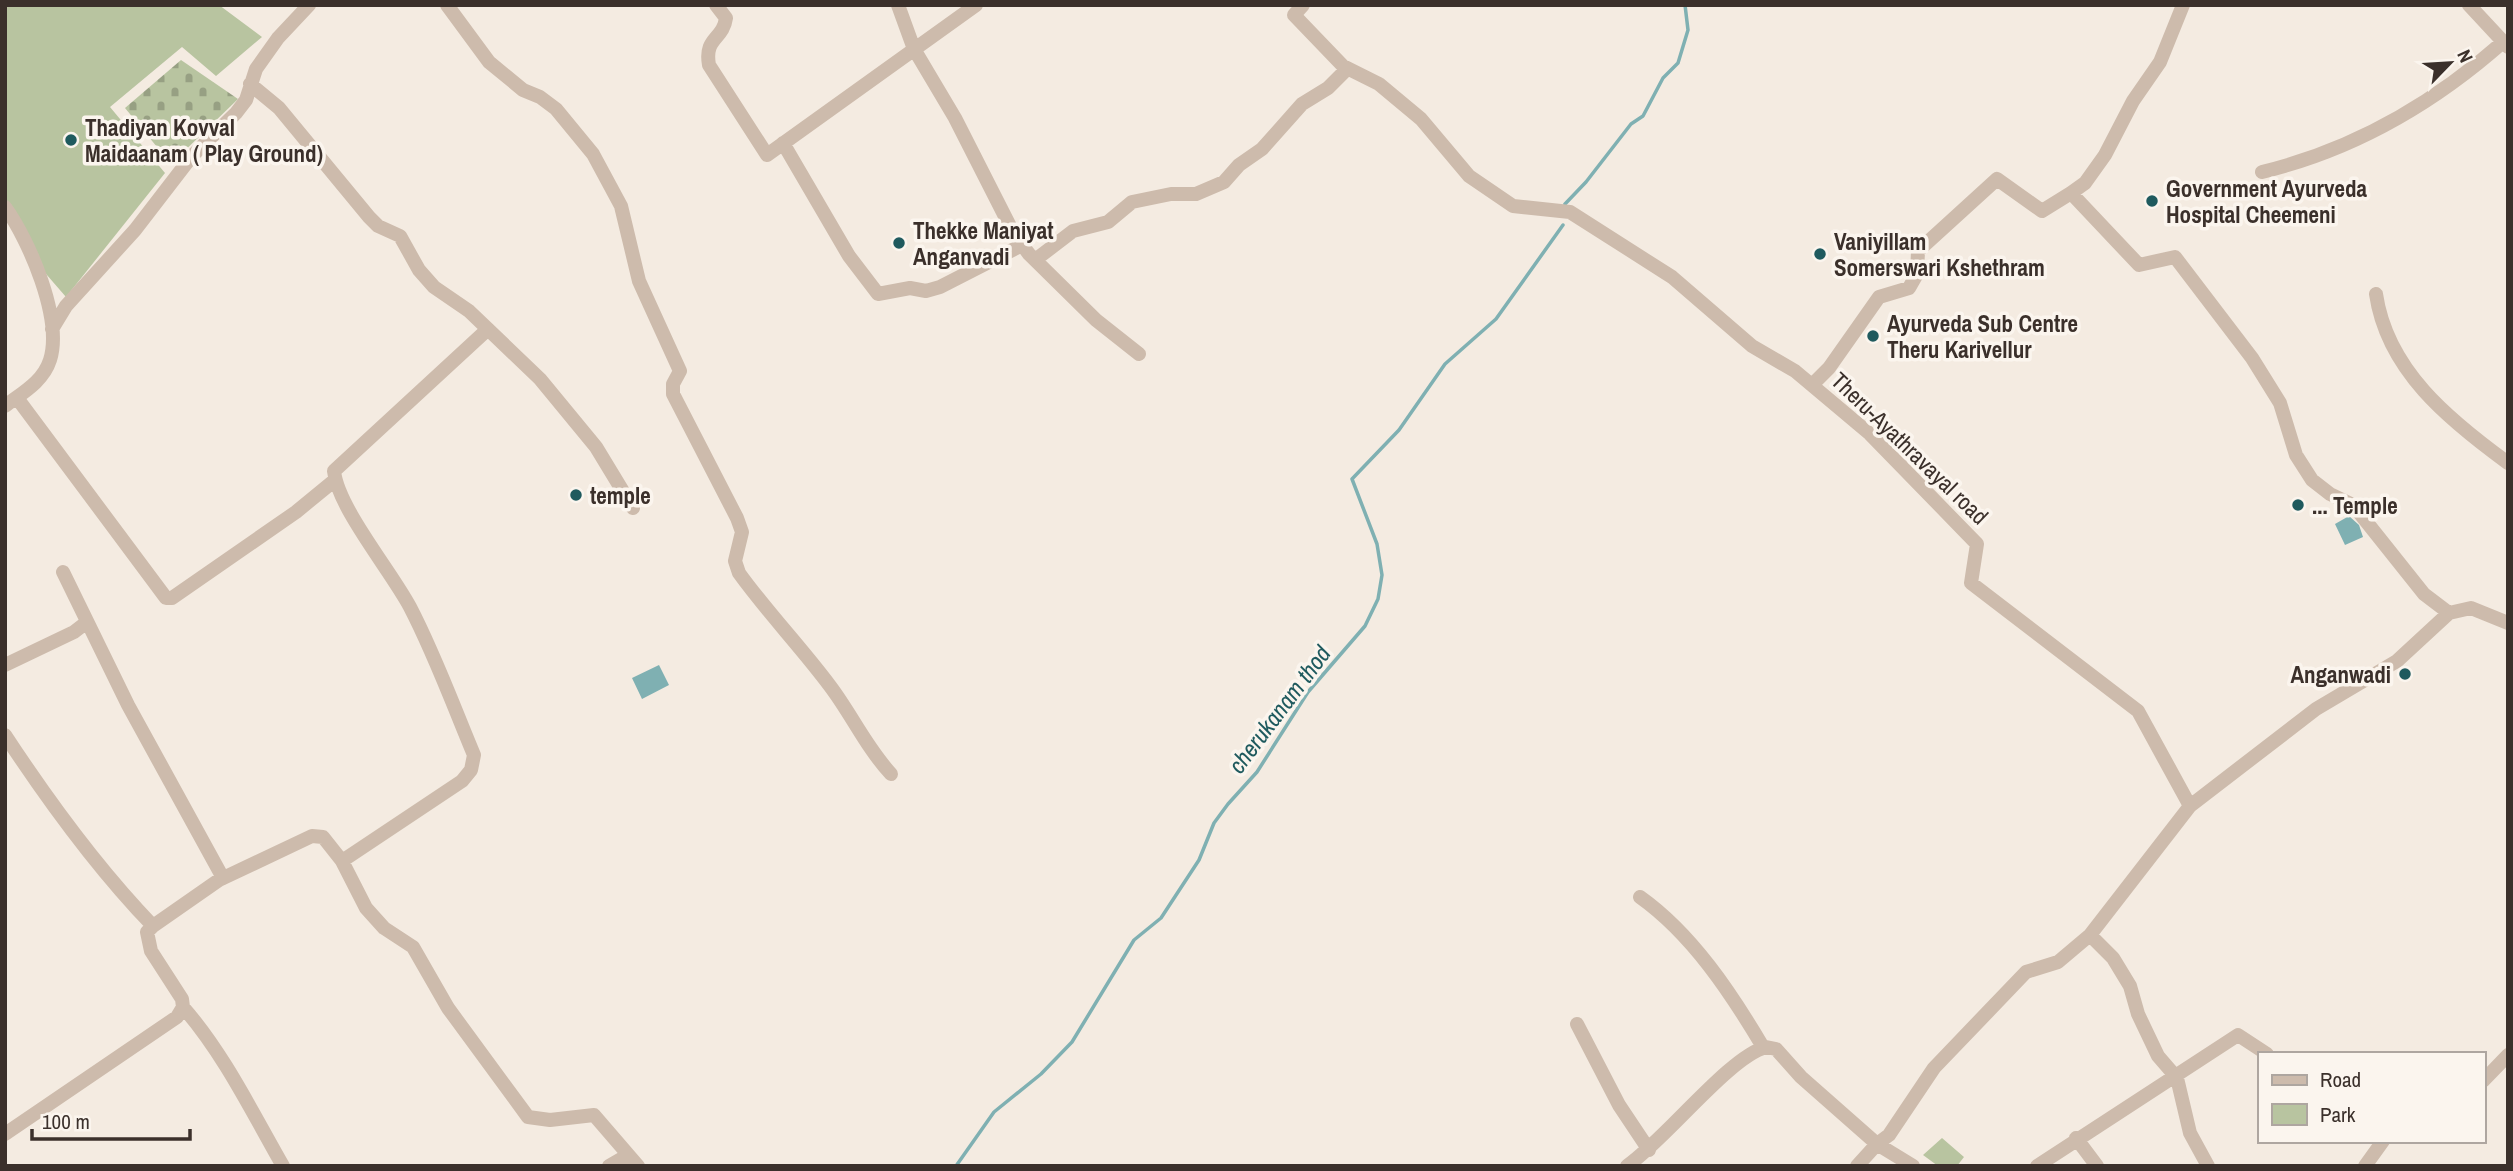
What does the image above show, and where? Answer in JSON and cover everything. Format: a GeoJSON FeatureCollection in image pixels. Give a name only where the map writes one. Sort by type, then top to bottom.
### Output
{"type":"FeatureCollection","features":[{"type":"Feature","properties":{"kind":"street"},"geometry":{"type":"LineString","coordinates":[[51,328],[65,306],[135,230],[192,156],[236,113],[246,100],[256,69],[278,38],[309,5]]}},
{"type":"Feature","properties":{"kind":"street"},"geometry":{"type":"LineString","coordinates":[[447,5],[489,62],[506,78],[556,109],[593,154],[613,186],[621,205],[639,281],[680,371],[673,384],[673,394],[723,486],[742,532],[735,561],[739,573],[794,639],[854,720],[870,752],[891,774]]}},
{"type":"Feature","properties":{"kind":"street"},"geometry":{"type":"LineString","coordinates":[[716,5],[726,18],[725,26],[712,40],[707,52],[709,65],[767,155],[976,5]]}},
{"type":"Feature","properties":{"kind":"street"},"geometry":{"type":"LineString","coordinates":[[898,5],[914,49],[955,118],[986,182],[1022,245],[1096,320],[1139,354]]}},
{"type":"Feature","properties":{"kind":"street"},"geometry":{"type":"LineString","coordinates":[[1812,385],[1829,368],[1879,297],[1909,288],[1917,274],[1918,251],[1997,178],[2042,211],[2085,183],[2105,155],[2140,90],[2160,62],[2183,5]]}},
{"type":"Feature","properties":{"kind":"street"},"geometry":{"type":"LineString","coordinates":[[2262,172],[2333,151],[2383,128],[2505,44],[2469,5]]}},
{"type":"Feature","properties":{"kind":"street","name":"Theru-Ayathravayal road"},"geometry":{"type":"LineString","coordinates":[[1294,8],[1347,69],[1379,84],[1421,119],[1469,176],[1513,206],[1570,212],[1672,277],[1752,346],[1795,371],[1870,434],[1977,544],[1971,583],[2138,711],[2190,806]]}},
{"type":"Feature","properties":{"kind":"street"},"geometry":{"type":"LineString","coordinates":[[1035,260],[1073,231],[1108,222],[1132,202],[1171,194],[1196,194],[1224,181],[1239,165],[1262,149],[1302,104],[1328,88],[1347,69]]}},
{"type":"Feature","properties":{"kind":"street"},"geometry":{"type":"LineString","coordinates":[[250,84],[279,108],[369,217],[400,236],[419,270],[433,287],[469,311],[559,401],[596,447],[633,508]]}},
{"type":"Feature","properties":{"kind":"street"},"geometry":{"type":"LineString","coordinates":[[783,143],[849,256],[878,294],[910,288],[926,291],[940,287],[1022,245]]}},
{"type":"Feature","properties":{"kind":"street"},"geometry":{"type":"LineString","coordinates":[[2071,193],[2139,265],[2175,257],[2252,358],[2280,403],[2296,455],[2312,480],[2330,494],[2353,505],[2416,586],[2449,613]]}},
{"type":"Feature","properties":{"kind":"street"},"geometry":{"type":"LineString","coordinates":[[5,207],[25,238],[35,262],[53,338],[49,361],[41,376],[11,402],[166,598],[172,598],[296,512],[335,480]]}},
{"type":"Feature","properties":{"kind":"street"},"geometry":{"type":"LineString","coordinates":[[2376,293],[2386,336],[2413,377],[2450,420],[2508,463]]}},
{"type":"Feature","properties":{"kind":"street"},"geometry":{"type":"LineString","coordinates":[[342,861],[462,781],[471,770],[474,755],[435,656],[335,480],[334,471],[488,329]]}},
{"type":"Feature","properties":{"kind":"street"},"geometry":{"type":"LineString","coordinates":[[63,572],[128,705],[223,878]]}},
{"type":"Feature","properties":{"kind":"street"},"geometry":{"type":"LineString","coordinates":[[1857,1166],[1889,1135],[1934,1068],[2026,972],[2058,961],[2090,935],[2190,806],[2316,709],[2397,661],[2449,613],[2472,608],[2508,623]]}},
{"type":"Feature","properties":{"kind":"street"},"geometry":{"type":"LineString","coordinates":[[5,665],[74,632],[87,622]]}},
{"type":"Feature","properties":{"kind":"street"},"geometry":{"type":"LineString","coordinates":[[5,735],[92,856],[153,926]]}},
{"type":"Feature","properties":{"kind":"street"},"geometry":{"type":"LineString","coordinates":[[284,1166],[202,1028],[183,1007],[180,993],[151,951],[147,932],[223,878],[312,836],[323,837],[342,861],[366,908],[384,928],[413,947],[456,1018],[528,1116],[550,1120],[594,1115],[633,1161],[609,1166]]}},
{"type":"Feature","properties":{"kind":"street"},"geometry":{"type":"LineString","coordinates":[[1640,897],[1663,914],[1703,959],[1743,1013],[1763,1047]]}},
{"type":"Feature","properties":{"kind":"street"},"geometry":{"type":"LineString","coordinates":[[2090,935],[2113,958],[2130,986],[2138,1014],[2158,1056],[2177,1078],[2190,1133],[2208,1166]]}},
{"type":"Feature","properties":{"kind":"street"},"geometry":{"type":"LineString","coordinates":[[5,1134],[168,1024],[183,1007]]}},
{"type":"Feature","properties":{"kind":"street"},"geometry":{"type":"LineString","coordinates":[[1577,1024],[1619,1105],[1650,1150]]}},
{"type":"Feature","properties":{"kind":"street"},"geometry":{"type":"LineString","coordinates":[[2037,1166],[2076,1138],[2177,1078],[2238,1035],[2264,1052]]}},
{"type":"Feature","properties":{"kind":"street"},"geometry":{"type":"LineString","coordinates":[[1627,1166],[1650,1150],[1729,1071],[1763,1047],[1776,1049],[1801,1077],[1877,1144],[1913,1166]]}},
{"type":"Feature","properties":{"kind":"street"},"geometry":{"type":"LineString","coordinates":[[2485,1079],[2508,1055]]}},
{"type":"Feature","properties":{"kind":"street"},"geometry":{"type":"LineString","coordinates":[[2076,1138],[2097,1166]]}},
{"type":"Feature","properties":{"kind":"street"},"geometry":{"type":"LineString","coordinates":[[2364,1166],[2381,1143]]}},
{"type":"Feature","properties":{"kind":"green space","name":"Thadiyan Kovval Maidaanam ( Play Ground)"},"geometry":{"type":"Polygon","coordinates":[[[5,5],[219,5],[262,37],[216,76],[182,47],[110,107],[165,173],[66,297],[40,267],[5,201],[5,5]]]}},
{"type":"Feature","properties":{"kind":"green space"},"geometry":{"type":"Polygon","coordinates":[[[181,60],[238,99],[171,164],[125,108],[181,60]]]}},
{"type":"Feature","properties":{"kind":"green space"},"geometry":{"type":"Polygon","coordinates":[[[1942,1138],[1964,1157],[1957,1166],[1938,1166],[1923,1155],[1942,1138]]]}},
{"type":"Feature","properties":{"kind":"water"},"geometry":{"type":"Polygon","coordinates":[[[2349,516],[2359,525],[2363,537],[2345,545],[2335,524],[2349,516]]]}},
{"type":"Feature","properties":{"kind":"water"},"geometry":{"type":"Polygon","coordinates":[[[659,665],[669,685],[642,699],[632,678],[659,665]]]}},
{"type":"Feature","properties":{"kind":"waterway","name":"cherukanam thod"},"geometry":{"type":"LineString","coordinates":[[1565,204],[1586,182],[1631,124],[1643,116],[1663,78],[1678,63],[1688,30],[1685,5]]}},
{"type":"Feature","properties":{"kind":"waterway","name":"cherukanam thod"},"geometry":{"type":"LineString","coordinates":[[956,1166],[994,1112],[1041,1074],[1072,1042],[1134,940],[1161,918],[1199,860],[1214,823],[1257,772],[1308,692],[1365,626],[1378,599],[1382,575],[1377,544],[1352,479],[1399,430],[1445,364],[1496,319],[1563,225]]}},
{"type":"Feature","properties":{"kind":"place","name":"Thadiyan Kovval Maidaanam ( Play Ground)"},"geometry":{"type":"Point","coordinates":[71,140]}},
{"type":"Feature","properties":{"kind":"place","name":"Government Ayurveda Hospital Cheemeni"},"geometry":{"type":"Point","coordinates":[2152,201]}},
{"type":"Feature","properties":{"kind":"place","name":"Thekke Maniyat Anganvadi"},"geometry":{"type":"Point","coordinates":[899,243]}},
{"type":"Feature","properties":{"kind":"place","name":"Vaniyillam Somerswari Kshethram"},"geometry":{"type":"Point","coordinates":[1820,254]}},
{"type":"Feature","properties":{"kind":"place","name":"Ayurveda Sub Centre Theru Karivellur"},"geometry":{"type":"Point","coordinates":[1873,336]}},
{"type":"Feature","properties":{"kind":"place","name":"temple"},"geometry":{"type":"Point","coordinates":[576,495]}},
{"type":"Feature","properties":{"kind":"place","name":"... Temple"},"geometry":{"type":"Point","coordinates":[2298,505]}},
{"type":"Feature","properties":{"kind":"place","name":"Anganwadi"},"geometry":{"type":"Point","coordinates":[2405,674]}}]}
